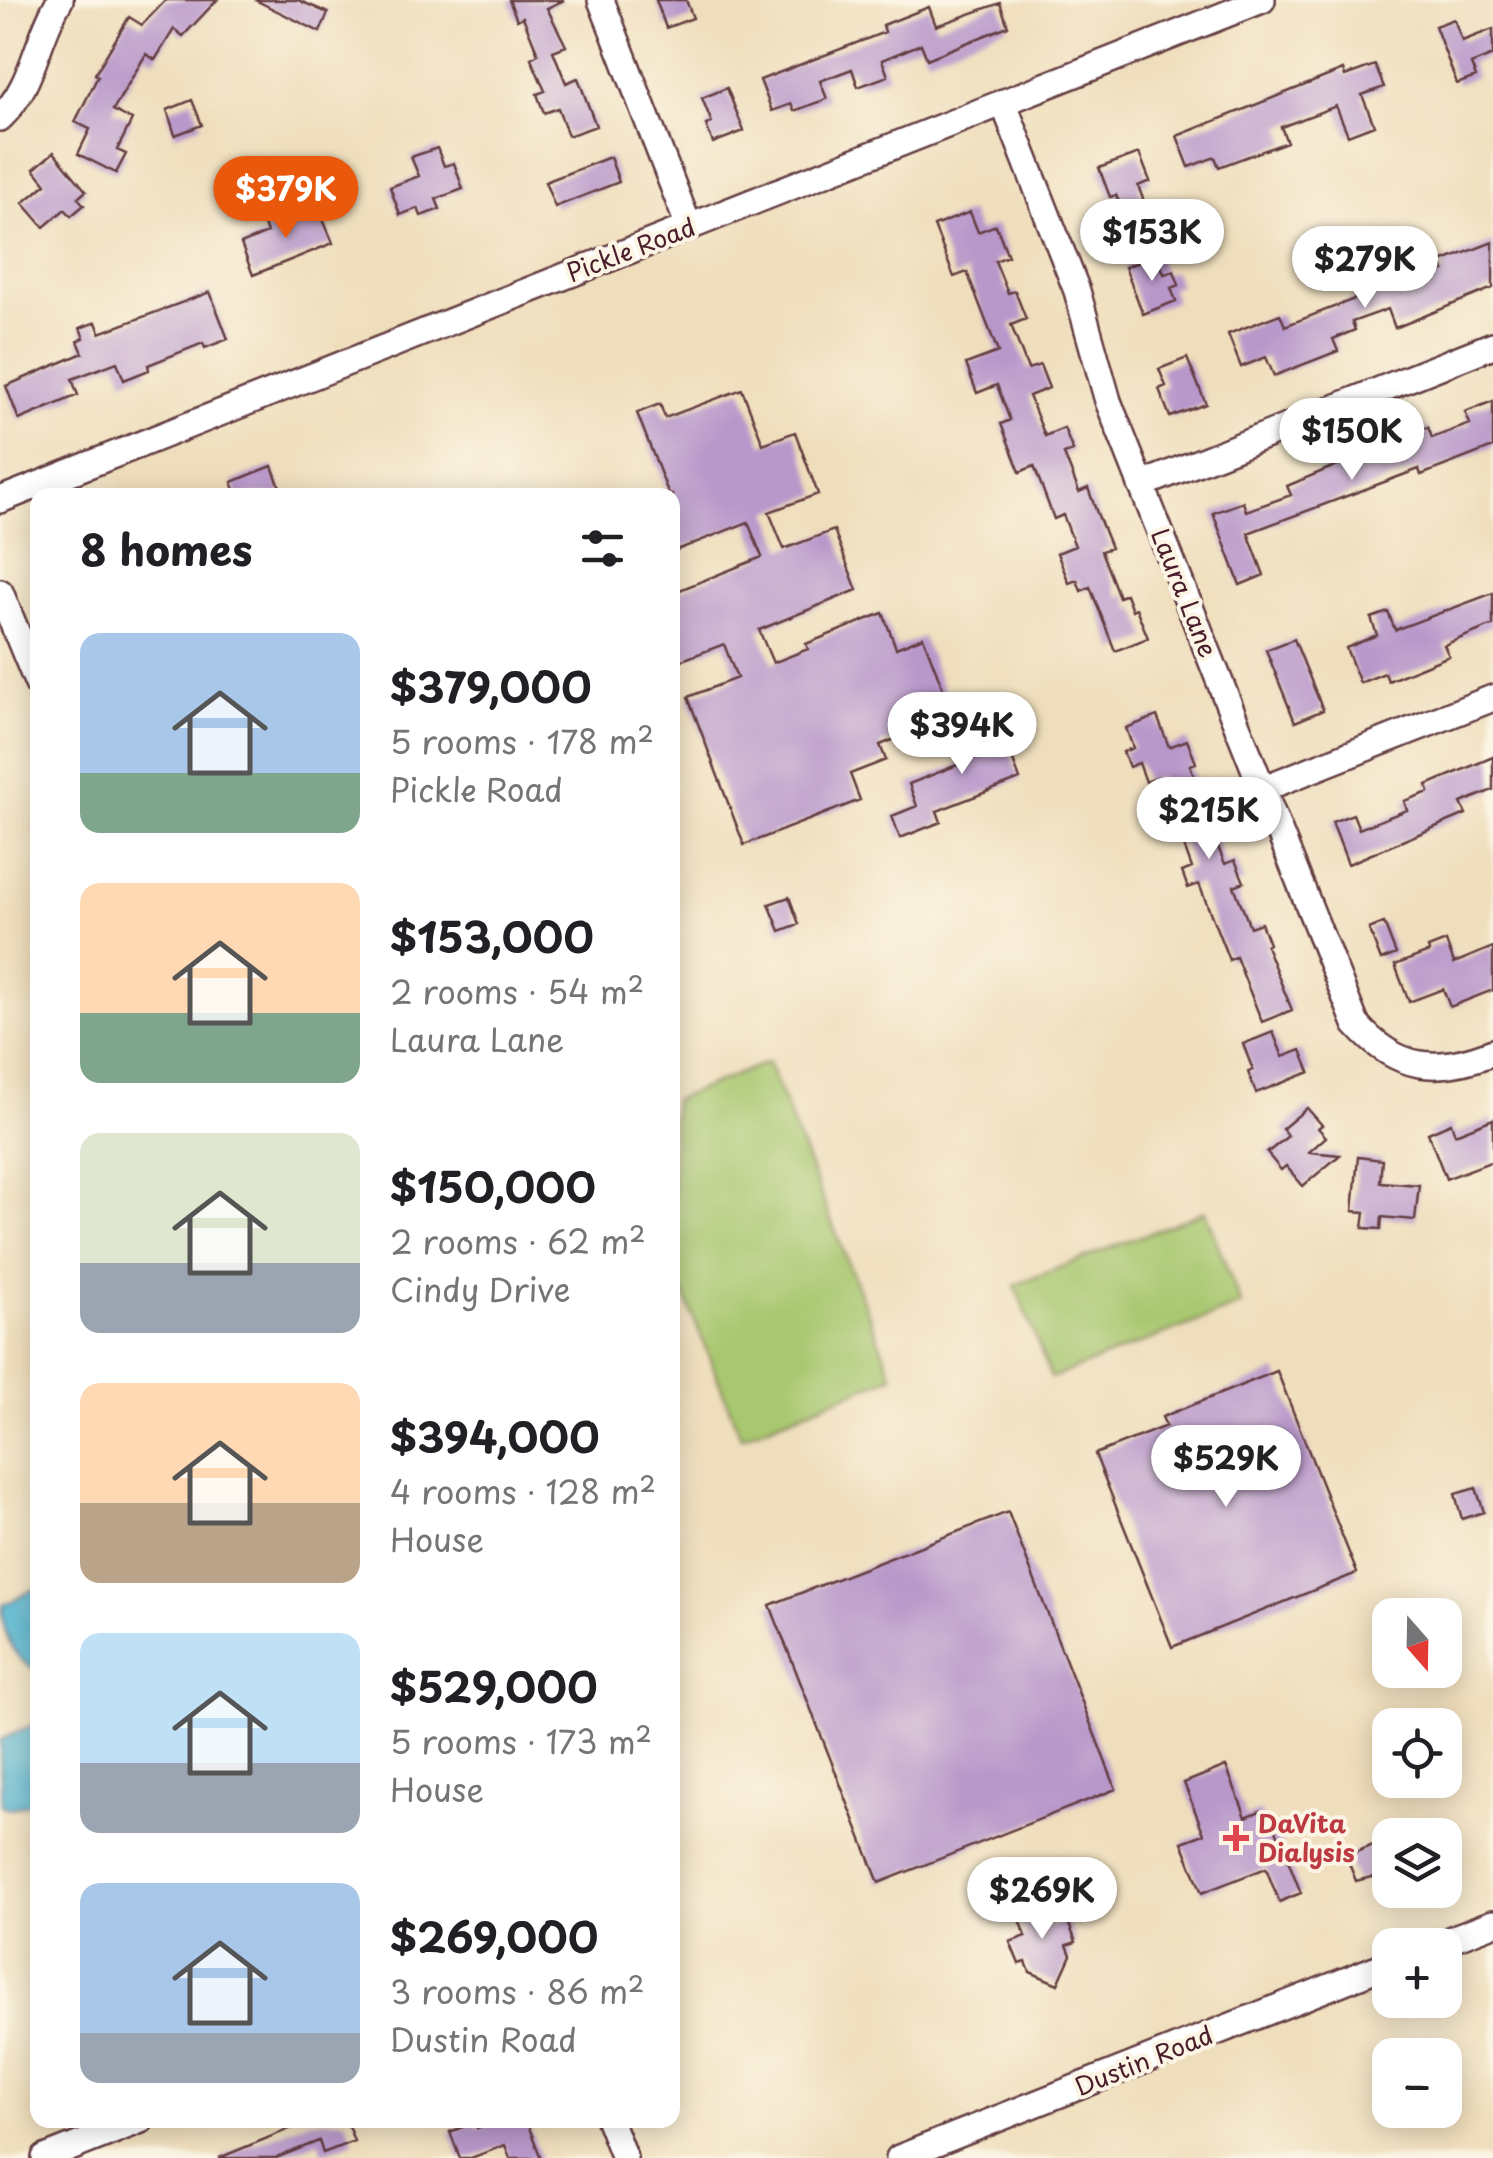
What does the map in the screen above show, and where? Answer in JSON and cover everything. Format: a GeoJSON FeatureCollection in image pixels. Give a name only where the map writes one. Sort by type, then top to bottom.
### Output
{"type":"FeatureCollection","features":[{"type":"Feature","properties":{"kind":"street"},"geometry":{"type":"LineString","coordinates":[[0,118],[24,86],[60,0]]}},
{"type":"Feature","properties":{"kind":"street"},"geometry":{"type":"LineString","coordinates":[[601,0],[689,227]]}},
{"type":"Feature","properties":{"kind":"street","name":"Pickle Road"},"geometry":{"type":"LineString","coordinates":[[30,488],[1262,0]]}},
{"type":"Feature","properties":{"kind":"street","name":"Laura Lane"},"geometry":{"type":"LineString","coordinates":[[1003,102],[1077,291],[1097,370],[1140,484],[1356,1024],[1378,1045],[1403,1059],[1433,1067],[1452,1066],[1493,1052]]}},
{"type":"Feature","properties":{"kind":"street"},"geometry":{"type":"LineString","coordinates":[[1140,484],[1493,345]]}},
{"type":"Feature","properties":{"kind":"street","name":"Pickle Road"},"geometry":{"type":"LineString","coordinates":[[0,500],[30,488]]}},
{"type":"Feature","properties":{"kind":"street"},"geometry":{"type":"LineString","coordinates":[[0,592],[30,665]]}},
{"type":"Feature","properties":{"kind":"street"},"geometry":{"type":"LineString","coordinates":[[1262,789],[1493,698]]}},
{"type":"Feature","properties":{"kind":"street"},"geometry":{"type":"LineString","coordinates":[[1462,1935],[1493,1922]]}},
{"type":"Feature","properties":{"kind":"street","name":"Dustin Road"},"geometry":{"type":"LineString","coordinates":[[899,2158],[1372,1971]]}},
{"type":"Feature","properties":{"kind":"street"},"geometry":{"type":"LineString","coordinates":[[44,2158],[121,2128]]}},
{"type":"Feature","properties":{"kind":"street"},"geometry":{"type":"LineString","coordinates":[[612,2128],[624,2158]]}},
{"type":"Feature","properties":{"kind":"green space"},"geometry":{"type":"Polygon","coordinates":[[[768,1062],[893,1376],[741,1437],[680,1284],[680,1097],[768,1062]]]}},
{"type":"Feature","properties":{"kind":"green space"},"geometry":{"type":"Polygon","coordinates":[[[1205,1211],[1241,1305],[1051,1378],[1015,1285],[1205,1211]]]}},
{"type":"Feature","properties":{"kind":"water"},"geometry":{"type":"Polygon","coordinates":[[[30,1592],[30,1666],[15,1652],[6,1634],[3,1605],[30,1592]]]}},
{"type":"Feature","properties":{"kind":"water"},"geometry":{"type":"Polygon","coordinates":[[[30,1726],[30,1803],[9,1809],[2,1806],[0,1740],[30,1726]]]}},
{"type":"Feature","properties":{"kind":"building"},"geometry":{"type":"Polygon","coordinates":[[[166,0],[217,0],[183,36],[174,29],[155,60],[146,54],[113,110],[132,120],[117,150],[126,154],[116,173],[78,154],[90,129],[75,122],[98,76],[95,74],[129,17],[142,25],[166,0]]]}},
{"type":"Feature","properties":{"kind":"building"},"geometry":{"type":"Polygon","coordinates":[[[255,0],[298,0],[328,13],[320,32],[255,0]]]}},
{"type":"Feature","properties":{"kind":"building"},"geometry":{"type":"Polygon","coordinates":[[[509,0],[564,0],[547,8],[566,46],[553,51],[566,83],[578,78],[596,126],[568,136],[558,108],[544,113],[537,94],[545,91],[531,58],[538,54],[523,17],[517,20],[509,0]]]}},
{"type":"Feature","properties":{"kind":"building"},"geometry":{"type":"Polygon","coordinates":[[[656,0],[686,0],[693,18],[666,28],[656,0]]]}},
{"type":"Feature","properties":{"kind":"building"},"geometry":{"type":"Polygon","coordinates":[[[1000,3],[1008,26],[927,59],[921,44],[882,60],[888,76],[858,87],[852,69],[820,81],[827,99],[794,111],[791,104],[772,111],[760,80],[885,32],[883,25],[929,7],[936,26],[1000,3]]]}},
{"type":"Feature","properties":{"kind":"building"},"geometry":{"type":"Polygon","coordinates":[[[1454,19],[1462,41],[1493,29],[1493,55],[1471,64],[1476,77],[1457,84],[1435,26],[1454,19]]]}},
{"type":"Feature","properties":{"kind":"building"},"geometry":{"type":"Polygon","coordinates":[[[1375,65],[1384,87],[1362,95],[1374,125],[1348,135],[1336,106],[1281,127],[1287,142],[1219,167],[1215,157],[1189,167],[1177,136],[1343,70],[1345,76],[1375,65]]]}},
{"type":"Feature","properties":{"kind":"building"},"geometry":{"type":"Polygon","coordinates":[[[727,88],[744,131],[713,143],[706,125],[712,123],[702,98],[727,88]]]}},
{"type":"Feature","properties":{"kind":"building"},"geometry":{"type":"Polygon","coordinates":[[[192,100],[202,125],[175,135],[167,110],[192,100]]]}},
{"type":"Feature","properties":{"kind":"building"},"geometry":{"type":"Polygon","coordinates":[[[437,148],[444,166],[454,163],[463,189],[436,199],[440,209],[421,216],[418,208],[400,215],[390,187],[419,176],[411,157],[437,148]]]}},
{"type":"Feature","properties":{"kind":"building"},"geometry":{"type":"Polygon","coordinates":[[[54,152],[86,191],[78,198],[84,205],[71,216],[65,209],[44,227],[23,203],[46,184],[34,169],[54,152]]]}},
{"type":"Feature","properties":{"kind":"building"},"geometry":{"type":"Polygon","coordinates":[[[1139,153],[1150,181],[1138,186],[1152,222],[1130,230],[1116,195],[1110,197],[1099,168],[1139,153]]]}},
{"type":"Feature","properties":{"kind":"building"},"geometry":{"type":"Polygon","coordinates":[[[610,157],[619,182],[555,207],[545,182],[610,157]]]}},
{"type":"Feature","properties":{"kind":"building"},"geometry":{"type":"Polygon","coordinates":[[[289,211],[294,222],[320,212],[333,243],[253,275],[241,244],[267,233],[263,222],[289,211]]]}},
{"type":"Feature","properties":{"kind":"building"},"geometry":{"type":"Polygon","coordinates":[[[970,212],[978,232],[996,225],[1008,256],[995,261],[1008,293],[1015,291],[1026,319],[1011,325],[1028,369],[1040,365],[1049,388],[1029,396],[1045,436],[1064,428],[1073,451],[1064,454],[1079,492],[1088,488],[1111,548],[1101,551],[1119,597],[1126,594],[1132,610],[1136,608],[1148,638],[1115,651],[1090,587],[1081,591],[1077,580],[1069,583],[1057,553],[1075,546],[1063,515],[1054,519],[1034,466],[1020,472],[1001,424],[1010,420],[997,385],[977,393],[966,364],[998,352],[967,272],[954,277],[934,226],[970,212]]]}},
{"type":"Feature","properties":{"kind":"building"},"geometry":{"type":"Polygon","coordinates":[[[1493,242],[1493,288],[1395,328],[1388,309],[1352,322],[1355,330],[1333,339],[1338,351],[1274,376],[1266,357],[1241,367],[1228,334],[1280,314],[1285,326],[1357,298],[1351,283],[1403,263],[1411,283],[1444,271],[1441,262],[1493,242]]]}},
{"type":"Feature","properties":{"kind":"building"},"geometry":{"type":"Polygon","coordinates":[[[1157,255],[1164,274],[1174,271],[1179,285],[1171,288],[1176,301],[1143,314],[1125,267],[1157,255]]]}},
{"type":"Feature","properties":{"kind":"building"},"geometry":{"type":"Polygon","coordinates":[[[210,292],[228,339],[205,348],[203,343],[148,365],[149,370],[124,380],[117,362],[72,379],[78,395],[19,420],[6,386],[83,353],[78,341],[84,338],[80,328],[96,322],[100,333],[210,292]]]}},
{"type":"Feature","properties":{"kind":"building"},"geometry":{"type":"Polygon","coordinates":[[[1187,358],[1206,404],[1170,417],[1159,389],[1166,386],[1159,369],[1187,358]]]}},
{"type":"Feature","properties":{"kind":"building"},"geometry":{"type":"Polygon","coordinates":[[[742,389],[763,444],[795,432],[818,494],[769,512],[784,549],[834,530],[857,590],[759,630],[773,663],[808,649],[806,644],[883,613],[896,648],[923,637],[945,694],[896,713],[905,735],[880,745],[886,760],[850,774],[860,800],[744,845],[688,697],[737,678],[724,644],[680,661],[680,590],[762,557],[748,522],[680,549],[680,488],[666,488],[637,413],[660,404],[665,418],[742,389]]]}},
{"type":"Feature","properties":{"kind":"building"},"geometry":{"type":"Polygon","coordinates":[[[1493,401],[1493,447],[1421,475],[1419,469],[1248,533],[1264,575],[1240,585],[1213,513],[1243,502],[1246,511],[1291,495],[1287,486],[1428,427],[1432,438],[1470,424],[1465,412],[1493,401]]]}},
{"type":"Feature","properties":{"kind":"building"},"geometry":{"type":"Polygon","coordinates":[[[272,466],[280,488],[234,488],[232,482],[272,466]]]}},
{"type":"Feature","properties":{"kind":"building"},"geometry":{"type":"Polygon","coordinates":[[[1493,593],[1493,625],[1444,645],[1449,656],[1388,681],[1385,673],[1360,683],[1346,648],[1377,635],[1371,618],[1388,612],[1395,630],[1493,593]]]}},
{"type":"Feature","properties":{"kind":"building"},"geometry":{"type":"Polygon","coordinates":[[[1294,639],[1323,710],[1295,722],[1266,650],[1294,639]]]}},
{"type":"Feature","properties":{"kind":"building"},"geometry":{"type":"Polygon","coordinates":[[[1000,709],[1008,728],[1002,731],[1020,779],[937,811],[941,822],[900,838],[892,816],[917,806],[909,784],[980,756],[966,722],[1000,709]]]}},
{"type":"Feature","properties":{"kind":"building"},"geometry":{"type":"Polygon","coordinates":[[[1157,716],[1169,747],[1187,740],[1196,763],[1190,765],[1205,805],[1213,802],[1220,821],[1209,825],[1225,864],[1235,860],[1244,882],[1234,886],[1250,927],[1261,923],[1269,944],[1266,946],[1292,1010],[1262,1022],[1236,957],[1229,960],[1199,884],[1188,888],[1182,872],[1192,868],[1159,777],[1146,782],[1139,763],[1129,767],[1123,752],[1133,748],[1126,728],[1157,716]]]}},
{"type":"Feature","properties":{"kind":"building"},"geometry":{"type":"Polygon","coordinates":[[[1493,757],[1493,790],[1461,803],[1466,814],[1348,864],[1332,822],[1353,814],[1359,829],[1407,810],[1404,801],[1429,792],[1427,785],[1493,757]]]}},
{"type":"Feature","properties":{"kind":"building"},"geometry":{"type":"Polygon","coordinates":[[[789,897],[799,924],[780,931],[769,904],[789,897]]]}},
{"type":"Feature","properties":{"kind":"building"},"geometry":{"type":"Polygon","coordinates":[[[1384,923],[1396,954],[1381,960],[1369,929],[1384,923]]]}},
{"type":"Feature","properties":{"kind":"building"},"geometry":{"type":"Polygon","coordinates":[[[1446,941],[1454,963],[1493,947],[1493,990],[1450,1007],[1443,989],[1409,1002],[1395,965],[1446,941]]]}},
{"type":"Feature","properties":{"kind":"building"},"geometry":{"type":"Polygon","coordinates":[[[1273,1032],[1283,1057],[1301,1050],[1310,1072],[1256,1093],[1243,1044],[1273,1032]]]}},
{"type":"Feature","properties":{"kind":"building"},"geometry":{"type":"Polygon","coordinates":[[[1307,1108],[1322,1125],[1318,1128],[1326,1137],[1309,1152],[1340,1155],[1303,1186],[1286,1166],[1281,1170],[1267,1153],[1288,1136],[1282,1129],[1307,1108]]]}},
{"type":"Feature","properties":{"kind":"building"},"geometry":{"type":"Polygon","coordinates":[[[1493,1119],[1493,1161],[1446,1179],[1428,1133],[1451,1123],[1455,1134],[1493,1119]]]}},
{"type":"Feature","properties":{"kind":"building"},"geometry":{"type":"Polygon","coordinates":[[[1358,1157],[1382,1160],[1380,1182],[1419,1185],[1415,1220],[1382,1217],[1381,1229],[1363,1228],[1365,1212],[1353,1211],[1358,1157]]]}},
{"type":"Feature","properties":{"kind":"building"},"geometry":{"type":"Polygon","coordinates":[[[1277,1371],[1357,1573],[1172,1647],[1095,1454],[1166,1426],[1162,1417],[1277,1371]]]}},
{"type":"Feature","properties":{"kind":"building"},"geometry":{"type":"Polygon","coordinates":[[[1476,1488],[1484,1512],[1462,1519],[1455,1494],[1476,1488]]]}},
{"type":"Feature","properties":{"kind":"building"},"geometry":{"type":"Polygon","coordinates":[[[1008,1512],[1116,1789],[879,1883],[770,1605],[1008,1512]]]}},
{"type":"Feature","properties":{"kind":"building","name":"DaVita Dialysis"},"geometry":{"type":"Polygon","coordinates":[[[1226,1766],[1246,1817],[1260,1811],[1266,1825],[1273,1822],[1301,1893],[1279,1902],[1266,1868],[1202,1893],[1182,1842],[1204,1834],[1184,1783],[1226,1766]]]}},
{"type":"Feature","properties":{"kind":"building"},"geometry":{"type":"Polygon","coordinates":[[[1372,1846],[1372,1877],[1356,1881],[1346,1856],[1372,1846]]]}},
{"type":"Feature","properties":{"kind":"building"},"geometry":{"type":"Polygon","coordinates":[[[1036,1895],[1048,1927],[1067,1919],[1076,1942],[1067,1945],[1071,1955],[1058,1984],[1030,1972],[1026,1962],[1019,1964],[1010,1942],[1026,1936],[1014,1903],[1036,1895]]]}},
{"type":"Feature","properties":{"kind":"building"},"geometry":{"type":"Polygon","coordinates":[[[292,2128],[349,2128],[354,2141],[323,2153],[319,2141],[276,2158],[219,2158],[292,2128]]]}},
{"type":"Feature","properties":{"kind":"building"},"geometry":{"type":"Polygon","coordinates":[[[460,2128],[529,2128],[541,2158],[510,2158],[505,2145],[471,2158],[460,2158],[450,2132],[460,2128]]]}},
{"type":"Feature","properties":{"kind":"place","name":"DaVita Dialysis"},"geometry":{"type":"Point","coordinates":[1236,1838]}}]}
